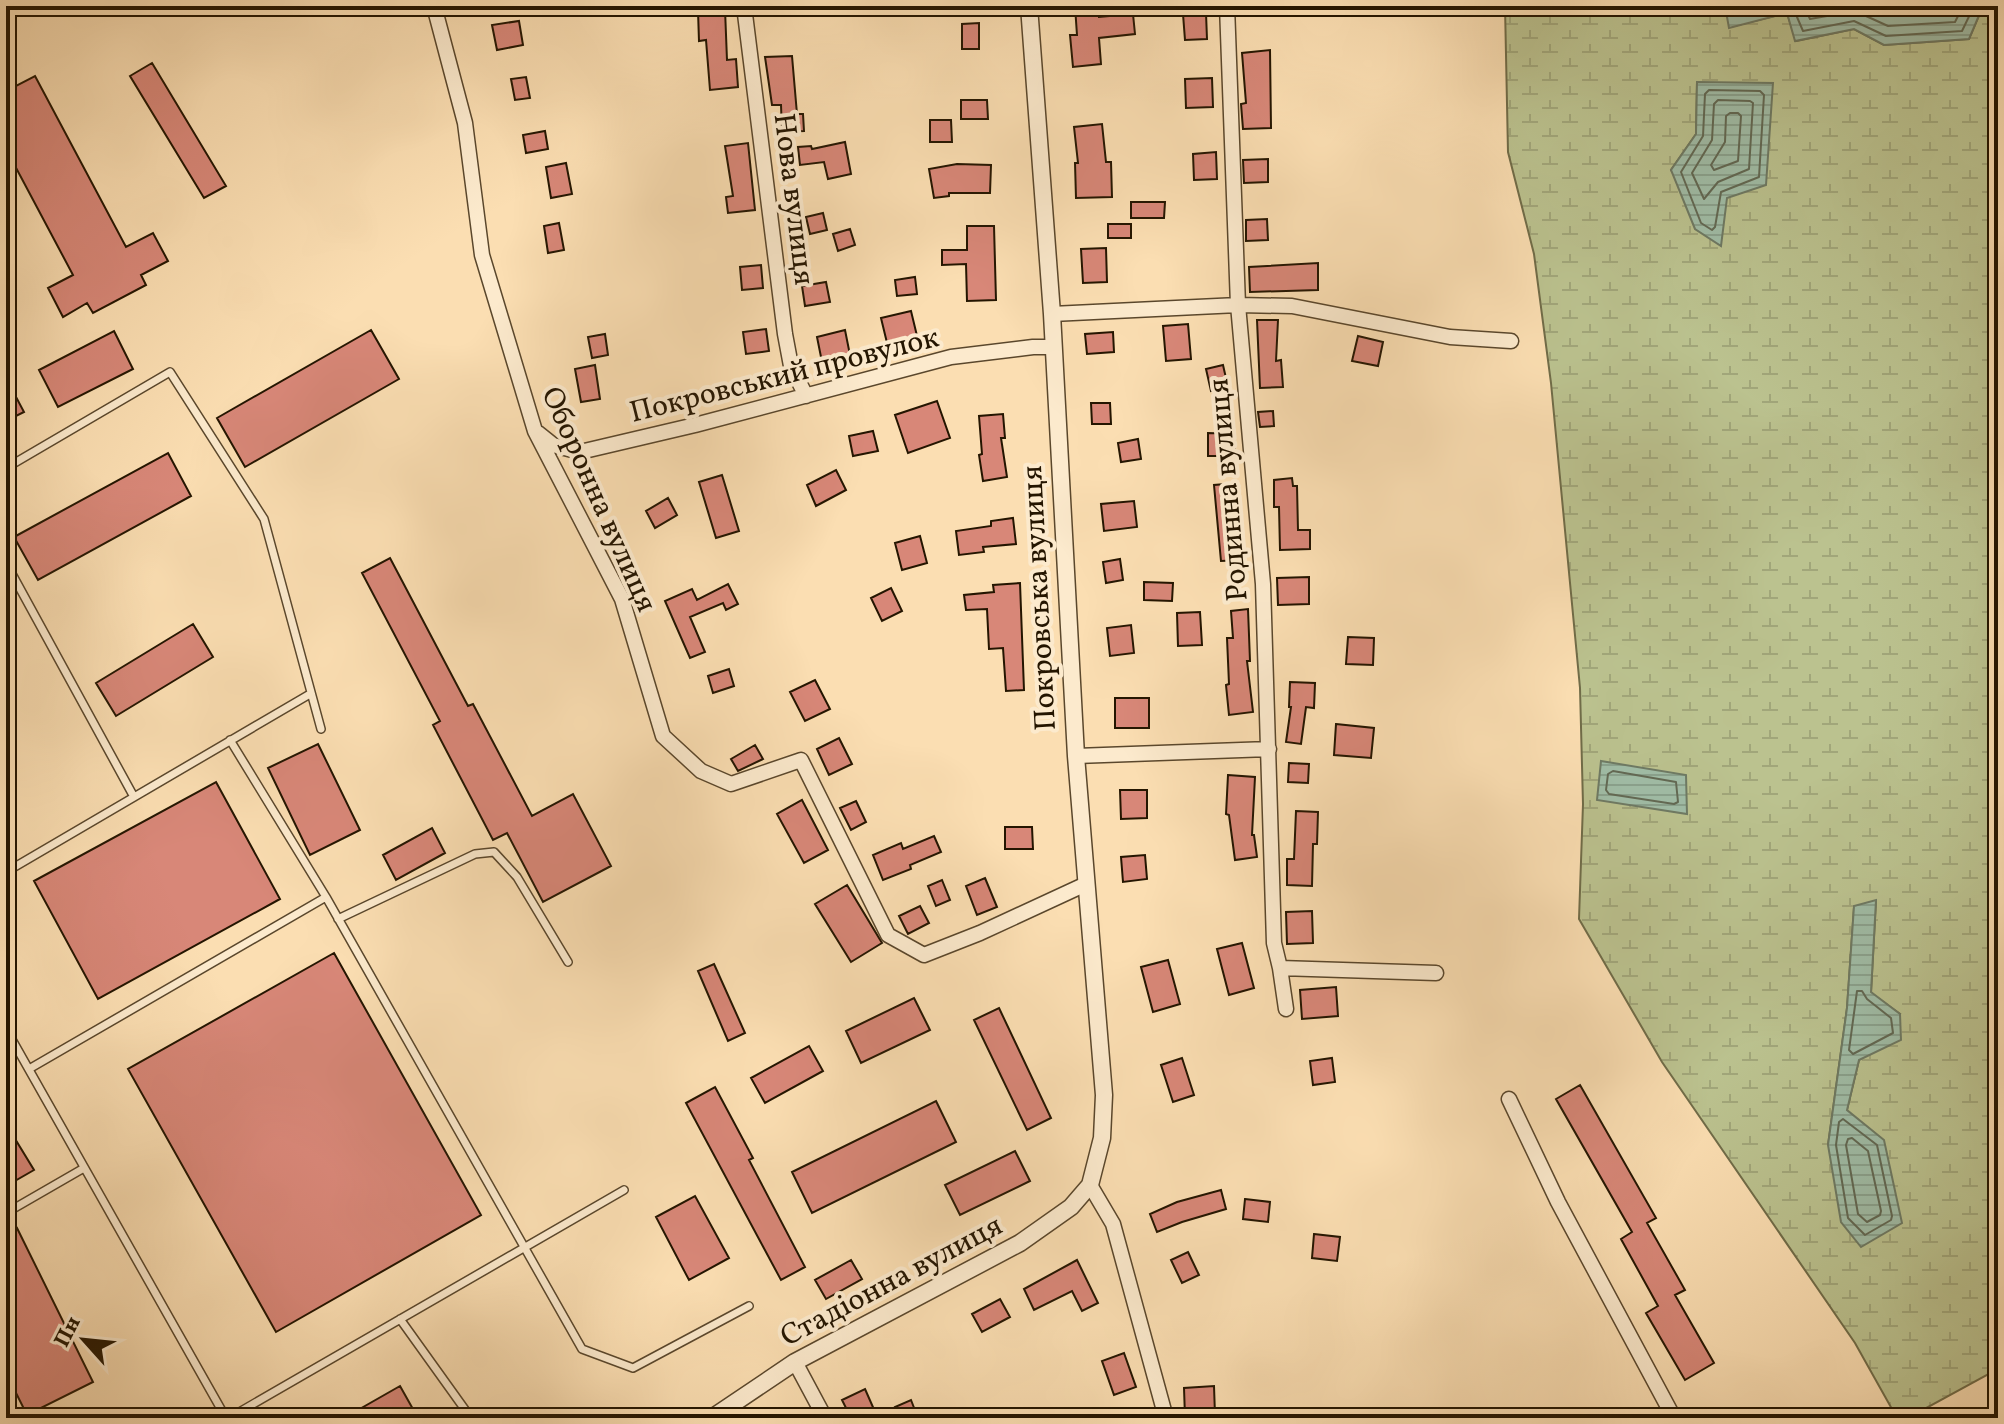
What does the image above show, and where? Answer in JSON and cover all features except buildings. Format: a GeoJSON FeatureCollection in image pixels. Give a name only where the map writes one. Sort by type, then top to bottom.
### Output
{"type":"FeatureCollection","features":[{"type":"Feature","properties":{"kind":"street","name":"Оборонна вулиця"},"geometry":{"type":"LineString","coordinates":[[434,6],[465,123],[482,255],[535,431],[622,599],[663,736],[701,771],[731,784],[801,760],[888,935],[924,955],[1086,884]]}},
{"type":"Feature","properties":{"kind":"street","name":"Нова вулиця"},"geometry":{"type":"LineString","coordinates":[[744,6],[785,334],[791,366],[806,396]]}},
{"type":"Feature","properties":{"kind":"street","name":"Покровська вулиця"},"geometry":{"type":"LineString","coordinates":[[1029,6],[1052,314],[1076,756],[1104,1095],[1102,1138],[1090,1185]]}},
{"type":"Feature","properties":{"kind":"street","name":"Родинна вулиця"},"geometry":{"type":"LineString","coordinates":[[1227,6],[1238,305],[1263,584],[1274,943],[1286,1009]]}},
{"type":"Feature","properties":{"kind":"street"},"geometry":{"type":"LineString","coordinates":[[1052,314],[1238,305],[1292,306],[1450,337],[1511,341]]}},
{"type":"Feature","properties":{"kind":"street","name":"Покровський провулок"},"geometry":{"type":"LineString","coordinates":[[535,431],[553,445],[580,452],[951,357],[1052,347]]}},
{"type":"Feature","properties":{"kind":"street"},"geometry":{"type":"LineString","coordinates":[[1076,756],[1269,749]]}},
{"type":"Feature","properties":{"kind":"street"},"geometry":{"type":"LineString","coordinates":[[1280,968],[1436,973]]}},
{"type":"Feature","properties":{"kind":"street"},"geometry":{"type":"LineString","coordinates":[[1509,1099],[1558,1202],[1674,1418]]}},
{"type":"Feature","properties":{"kind":"street"},"geometry":{"type":"LineString","coordinates":[[1090,1185],[1113,1224],[1166,1418]]}},
{"type":"Feature","properties":{"kind":"street","name":"Стадіонна вулиця"},"geometry":{"type":"LineString","coordinates":[[712,1418],[795,1362],[1020,1243],[1071,1207],[1090,1185]]}},
{"type":"Feature","properties":{"kind":"street"},"geometry":{"type":"LineString","coordinates":[[795,1362],[825,1418]]}},
{"type":"Feature","properties":{"kind":"lane"},"geometry":{"type":"LineString","coordinates":[[6,468],[170,372],[264,519],[321,729]]}},
{"type":"Feature","properties":{"kind":"lane"},"geometry":{"type":"LineString","coordinates":[[6,563],[134,797]]}},
{"type":"Feature","properties":{"kind":"lane"},"geometry":{"type":"LineString","coordinates":[[6,872],[310,694]]}},
{"type":"Feature","properties":{"kind":"lane"},"geometry":{"type":"LineString","coordinates":[[230,740],[326,897],[582,1349],[633,1368],[749,1306]]}},
{"type":"Feature","properties":{"kind":"lane"},"geometry":{"type":"LineString","coordinates":[[338,919],[475,854],[494,852],[517,877],[568,962]]}},
{"type":"Feature","properties":{"kind":"lane"},"geometry":{"type":"LineString","coordinates":[[29,1069],[326,897]]}},
{"type":"Feature","properties":{"kind":"lane"},"geometry":{"type":"LineString","coordinates":[[6,1029],[228,1418],[624,1190]]}},
{"type":"Feature","properties":{"kind":"lane"},"geometry":{"type":"LineString","coordinates":[[6,1213],[84,1168]]}},
{"type":"Feature","properties":{"kind":"lane"},"geometry":{"type":"LineString","coordinates":[[400,1319],[471,1418]]}},
{"type":"Feature","properties":{"kind":"green space"},"geometry":{"type":"Polygon","coordinates":[[[1505,6],[1725,6],[1730,27],[1787,13],[1796,41],[1854,29],[1884,45],[1969,39],[1983,6],[1998,6],[1998,1369],[1908,1418],[1897,1418],[1855,1343],[1662,1062],[1579,919],[1583,804],[1580,688],[1551,383],[1534,254],[1508,152],[1505,6]],[[1697,82],[1696,134],[1671,170],[1721,246],[1697,82]],[[1876,901],[1854,907],[1847,1008],[1828,1145],[1847,1110],[1859,1060],[1900,1014],[1871,993],[1876,901]]]}},
{"type":"Feature","properties":{"kind":"water"},"geometry":{"type":"Polygon","coordinates":[[[1725,6],[1983,6],[1969,39],[1884,45],[1854,29],[1795,41],[1787,13],[1729,28],[1725,6]]]}},
{"type":"Feature","properties":{"kind":"water"},"geometry":{"type":"Polygon","coordinates":[[[1697,82],[1773,83],[1766,185],[1727,198],[1721,246],[1695,229],[1671,170],[1696,134],[1697,82]]]}},
{"type":"Feature","properties":{"kind":"water"},"geometry":{"type":"Polygon","coordinates":[[[1601,761],[1686,775],[1687,814],[1597,800],[1601,761]]]}},
{"type":"Feature","properties":{"kind":"water"},"geometry":{"type":"Polygon","coordinates":[[[1876,900],[1871,992],[1900,1014],[1901,1040],[1859,1060],[1847,1110],[1884,1140],[1902,1223],[1861,1247],[1841,1222],[1828,1145],[1847,1008],[1854,906],[1876,900]]]}}]}
